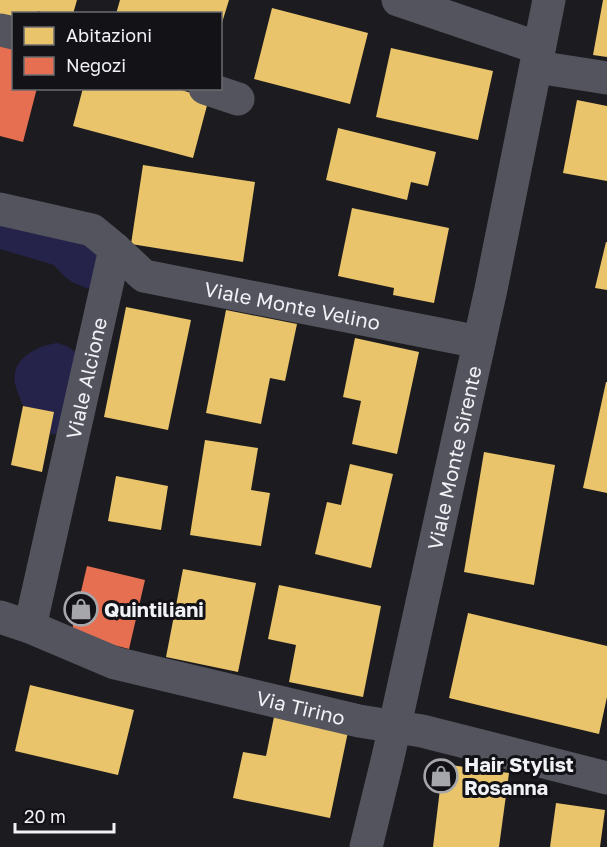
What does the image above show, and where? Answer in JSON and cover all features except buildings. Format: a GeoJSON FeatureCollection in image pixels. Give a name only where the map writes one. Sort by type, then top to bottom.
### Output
{"type":"FeatureCollection","features":[{"type":"Feature","properties":{"kind":"street"},"geometry":{"type":"LineString","coordinates":[[398,0],[473,24],[538,57],[607,78]]}},
{"type":"Feature","properties":{"kind":"street","name":"Viale Monte Sirente"},"geometry":{"type":"LineString","coordinates":[[366,847],[479,342],[549,0]]}},
{"type":"Feature","properties":{"kind":"street"},"geometry":{"type":"LineString","coordinates":[[211,90],[238,99]]}},
{"type":"Feature","properties":{"kind":"street"},"geometry":{"type":"LineString","coordinates":[[0,209],[92,230],[115,249]]}},
{"type":"Feature","properties":{"kind":"street","name":"Viale Monte Velino"},"geometry":{"type":"LineString","coordinates":[[115,249],[144,276],[479,342]]}},
{"type":"Feature","properties":{"kind":"street","name":"Viale Alcione"},"geometry":{"type":"LineString","coordinates":[[15,622],[115,249]]}},
{"type":"Feature","properties":{"kind":"street","name":"Via Tirino"},"geometry":{"type":"LineString","coordinates":[[15,622],[115,663],[359,721],[394,726],[607,778]]}},
{"type":"Feature","properties":{"kind":"shaded area"},"geometry":{"type":"Polygon","coordinates":[[[0,215],[81,242],[99,257],[94,288],[86,288],[72,282],[54,265],[0,249],[0,215]]]}},
{"type":"Feature","properties":{"kind":"shaded area"},"geometry":{"type":"Polygon","coordinates":[[[57,343],[67,346],[78,354],[58,434],[49,434],[53,412],[23,406],[14,377],[17,367],[25,356],[44,346],[57,343]]]}},
{"type":"Feature","properties":{"kind":"place","name":"Quintiliani"},"geometry":{"type":"Point","coordinates":[81,609]}},
{"type":"Feature","properties":{"kind":"place","name":"Hair Stylist Rosanna"},"geometry":{"type":"Point","coordinates":[441,776]}}]}
